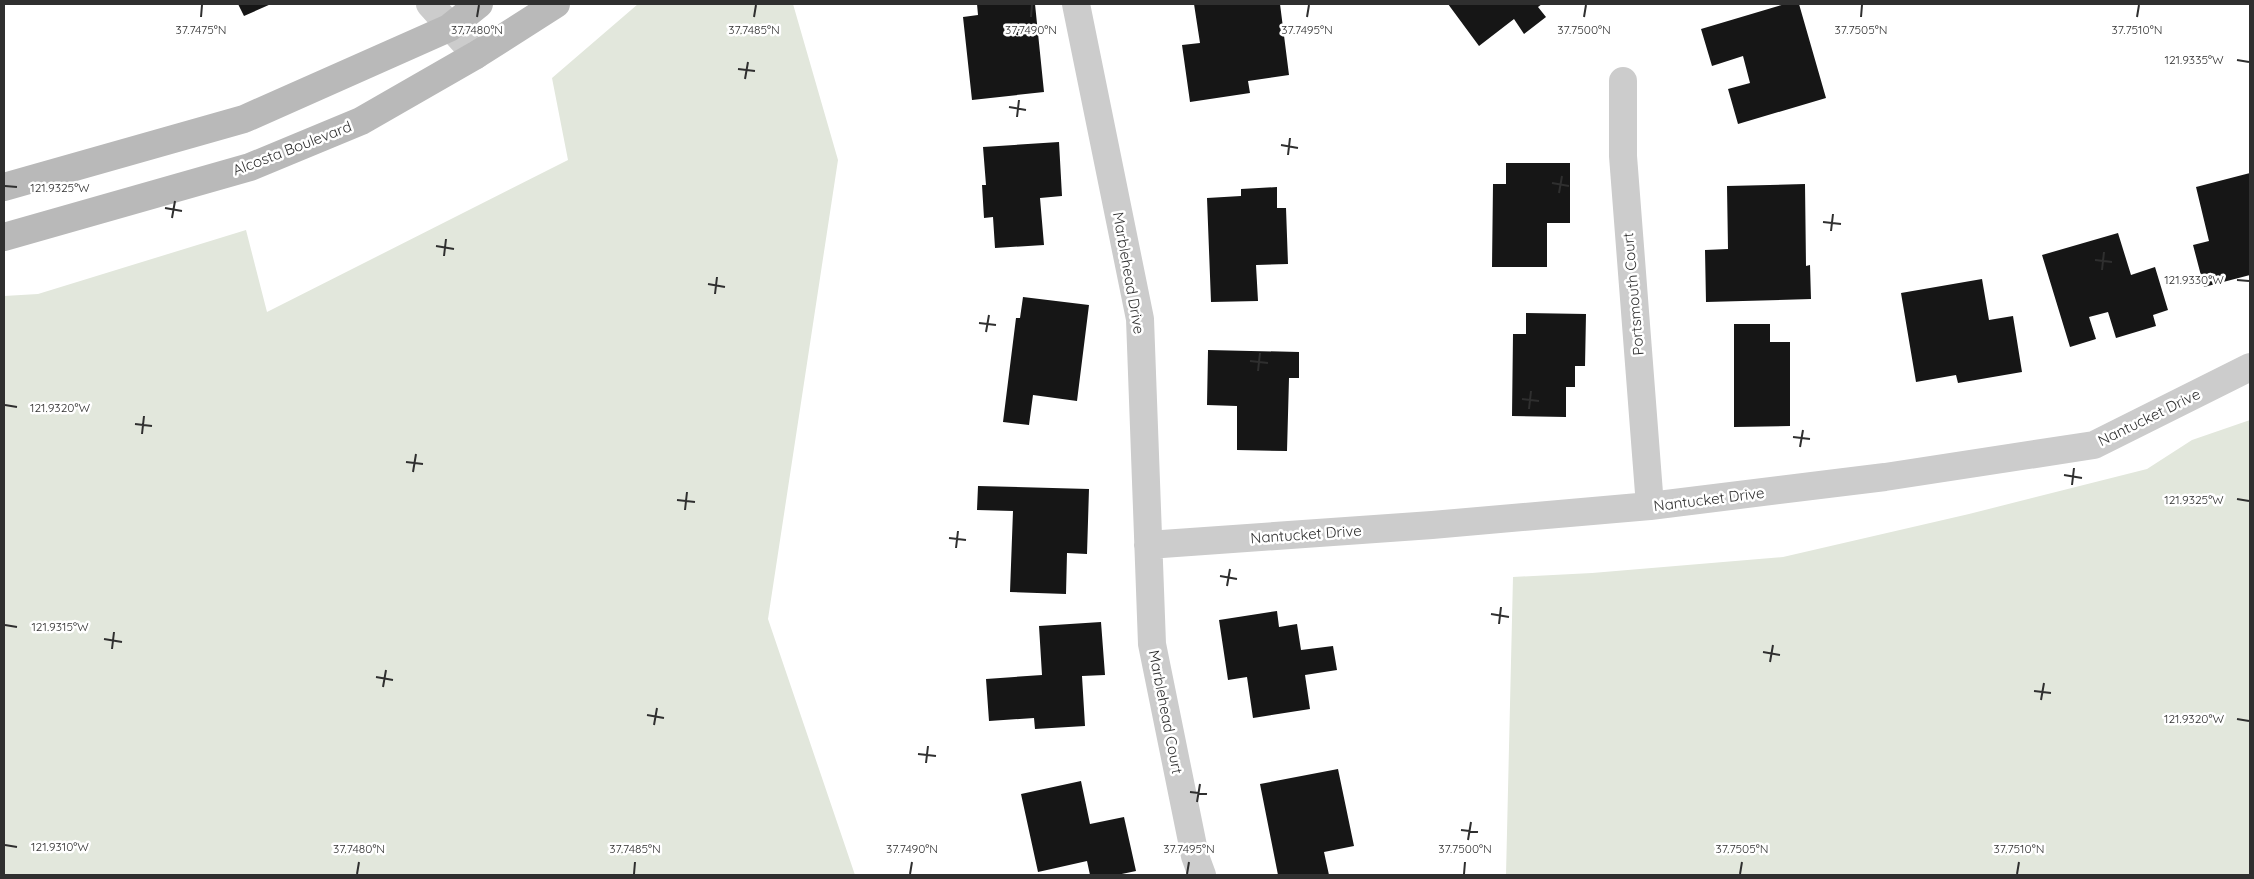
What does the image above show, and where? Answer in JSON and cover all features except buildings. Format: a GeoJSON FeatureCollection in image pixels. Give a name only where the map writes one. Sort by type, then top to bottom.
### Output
{"type":"FeatureCollection","features":[{"type":"Feature","properties":{"kind":"main road"},"geometry":{"type":"LineString","coordinates":[[4,187],[244,119],[479,4]]}},
{"type":"Feature","properties":{"kind":"main road","name":"Alcosta Boulevard"},"geometry":{"type":"LineString","coordinates":[[4,237],[250,166],[361,121],[476,56],[556,4]]}},
{"type":"Feature","properties":{"kind":"street"},"geometry":{"type":"LineString","coordinates":[[430,4],[452,16],[476,56]]}},
{"type":"Feature","properties":{"kind":"street","name":"Marblehead Drive"},"geometry":{"type":"LineString","coordinates":[[1076,4],[1140,319],[1148,545]]}},
{"type":"Feature","properties":{"kind":"street","name":"Portsmouth Court"},"geometry":{"type":"LineString","coordinates":[[1623,81],[1623,156],[1650,506]]}},
{"type":"Feature","properties":{"kind":"street","name":"Nantucket Drive"},"geometry":{"type":"LineString","coordinates":[[1148,545],[1432,525],[1650,506],[1885,477],[2094,445],[2250,366]]}},
{"type":"Feature","properties":{"kind":"street","name":"Marblehead Court"},"geometry":{"type":"LineString","coordinates":[[1148,545],[1152,644],[1195,856],[1202,875]]}},
{"type":"Feature","properties":{"kind":"shaded area"},"geometry":{"type":"Polygon","coordinates":[[[638,4],[793,4],[838,160],[768,619],[855,875],[4,875],[4,296],[38,294],[246,230],[267,312],[568,160],[552,78],[638,4]]]}},
{"type":"Feature","properties":{"kind":"shaded area"},"geometry":{"type":"Polygon","coordinates":[[[2250,420],[2250,875],[1506,875],[1513,577],[1592,573],[1783,557],[1969,514],[2147,469],[2192,440],[2250,420]]]}}]}
